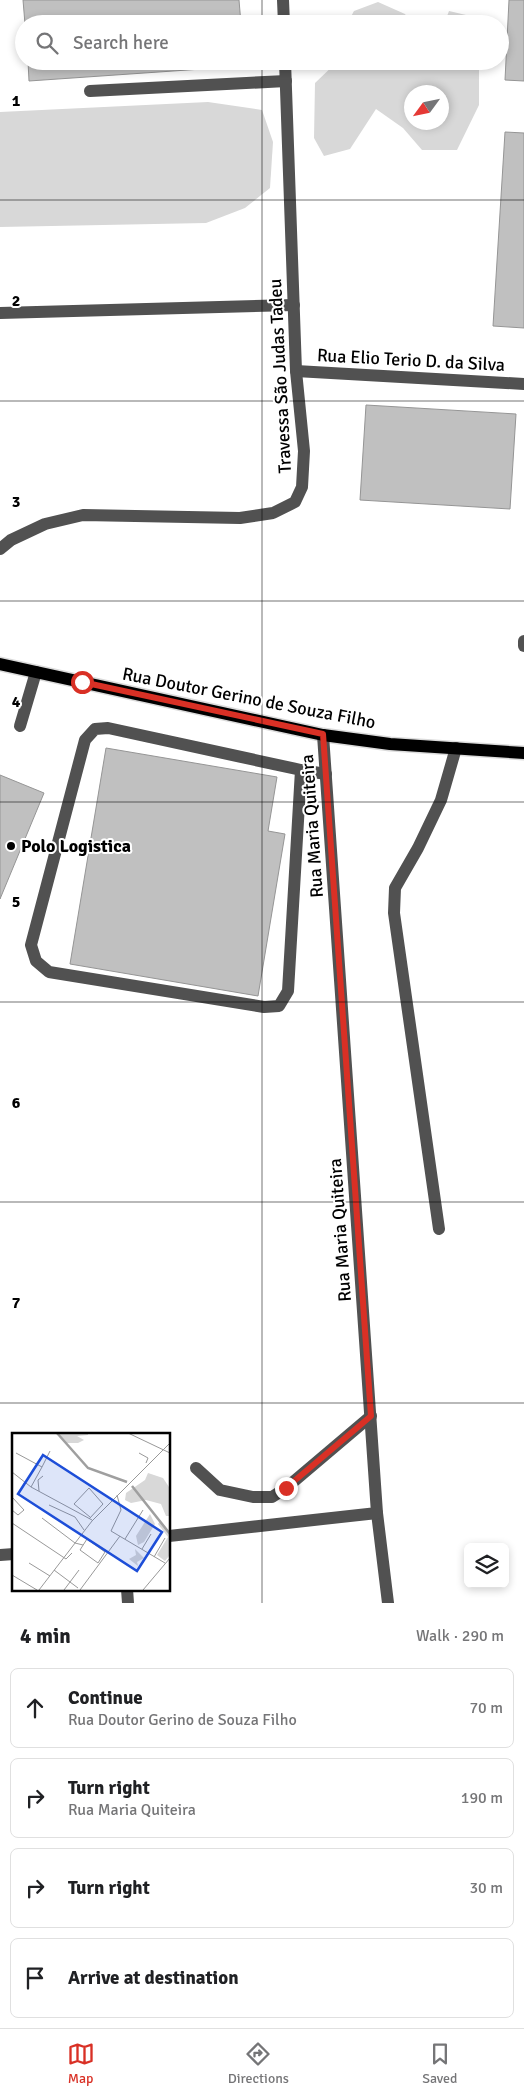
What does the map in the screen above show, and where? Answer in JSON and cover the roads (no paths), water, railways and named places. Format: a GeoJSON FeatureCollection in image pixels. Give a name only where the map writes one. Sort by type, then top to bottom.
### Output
{"type":"FeatureCollection","features":[{"type":"Feature","properties":{"kind":"main road","name":"Rua Doutor Gerino de Souza Filho"},"geometry":{"type":"LineString","coordinates":[[0,664],[323,734],[390,744],[524,753]]}},
{"type":"Feature","properties":{"kind":"street"},"geometry":{"type":"LineString","coordinates":[[283,0],[284,15]]}},
{"type":"Feature","properties":{"kind":"street","name":"Travessa São Judas Tadeu"},"geometry":{"type":"LineString","coordinates":[[0,549],[11,540],[45,524],[83,515],[240,518],[273,513],[295,502],[302,487],[304,450],[296,371],[285,70]]}},
{"type":"Feature","properties":{"kind":"street"},"geometry":{"type":"LineString","coordinates":[[90,91],[286,81]]}},
{"type":"Feature","properties":{"kind":"street"},"geometry":{"type":"LineString","coordinates":[[0,313],[294,305]]}},
{"type":"Feature","properties":{"kind":"street","name":"Rua Elio Terio D. da Silva"},"geometry":{"type":"LineString","coordinates":[[296,371],[524,384]]}},
{"type":"Feature","properties":{"kind":"street"},"geometry":{"type":"LineString","coordinates":[[524,641],[524,646]]}},
{"type":"Feature","properties":{"kind":"street"},"geometry":{"type":"LineString","coordinates":[[20,726],[36,672]]}},
{"type":"Feature","properties":{"kind":"street"},"geometry":{"type":"LineString","coordinates":[[301,770],[288,991],[279,1006],[264,1007],[48,972],[36,961],[30,945],[85,740],[95,729],[108,728],[326,774]]}},
{"type":"Feature","properties":{"kind":"street","name":"Rua Maria Quiteira"},"geometry":{"type":"LineString","coordinates":[[323,734],[378,1513],[388,1603]]}},
{"type":"Feature","properties":{"kind":"street"},"geometry":{"type":"LineString","coordinates":[[438,1229],[394,913],[395,888],[418,848],[441,800],[456,748]]}},
{"type":"Feature","properties":{"kind":"street"},"geometry":{"type":"LineString","coordinates":[[196,1468],[220,1490],[252,1497],[272,1497],[286,1488],[371,1416]]}},
{"type":"Feature","properties":{"kind":"street"},"geometry":{"type":"LineString","coordinates":[[170,1536],[378,1513]]}},
{"type":"Feature","properties":{"kind":"street"},"geometry":{"type":"LineString","coordinates":[[127,1590],[128,1603]]}},
{"type":"Feature","properties":{"kind":"place","name":"Polo Logistica"},"geometry":{"type":"Point","coordinates":[11,846]}}]}
